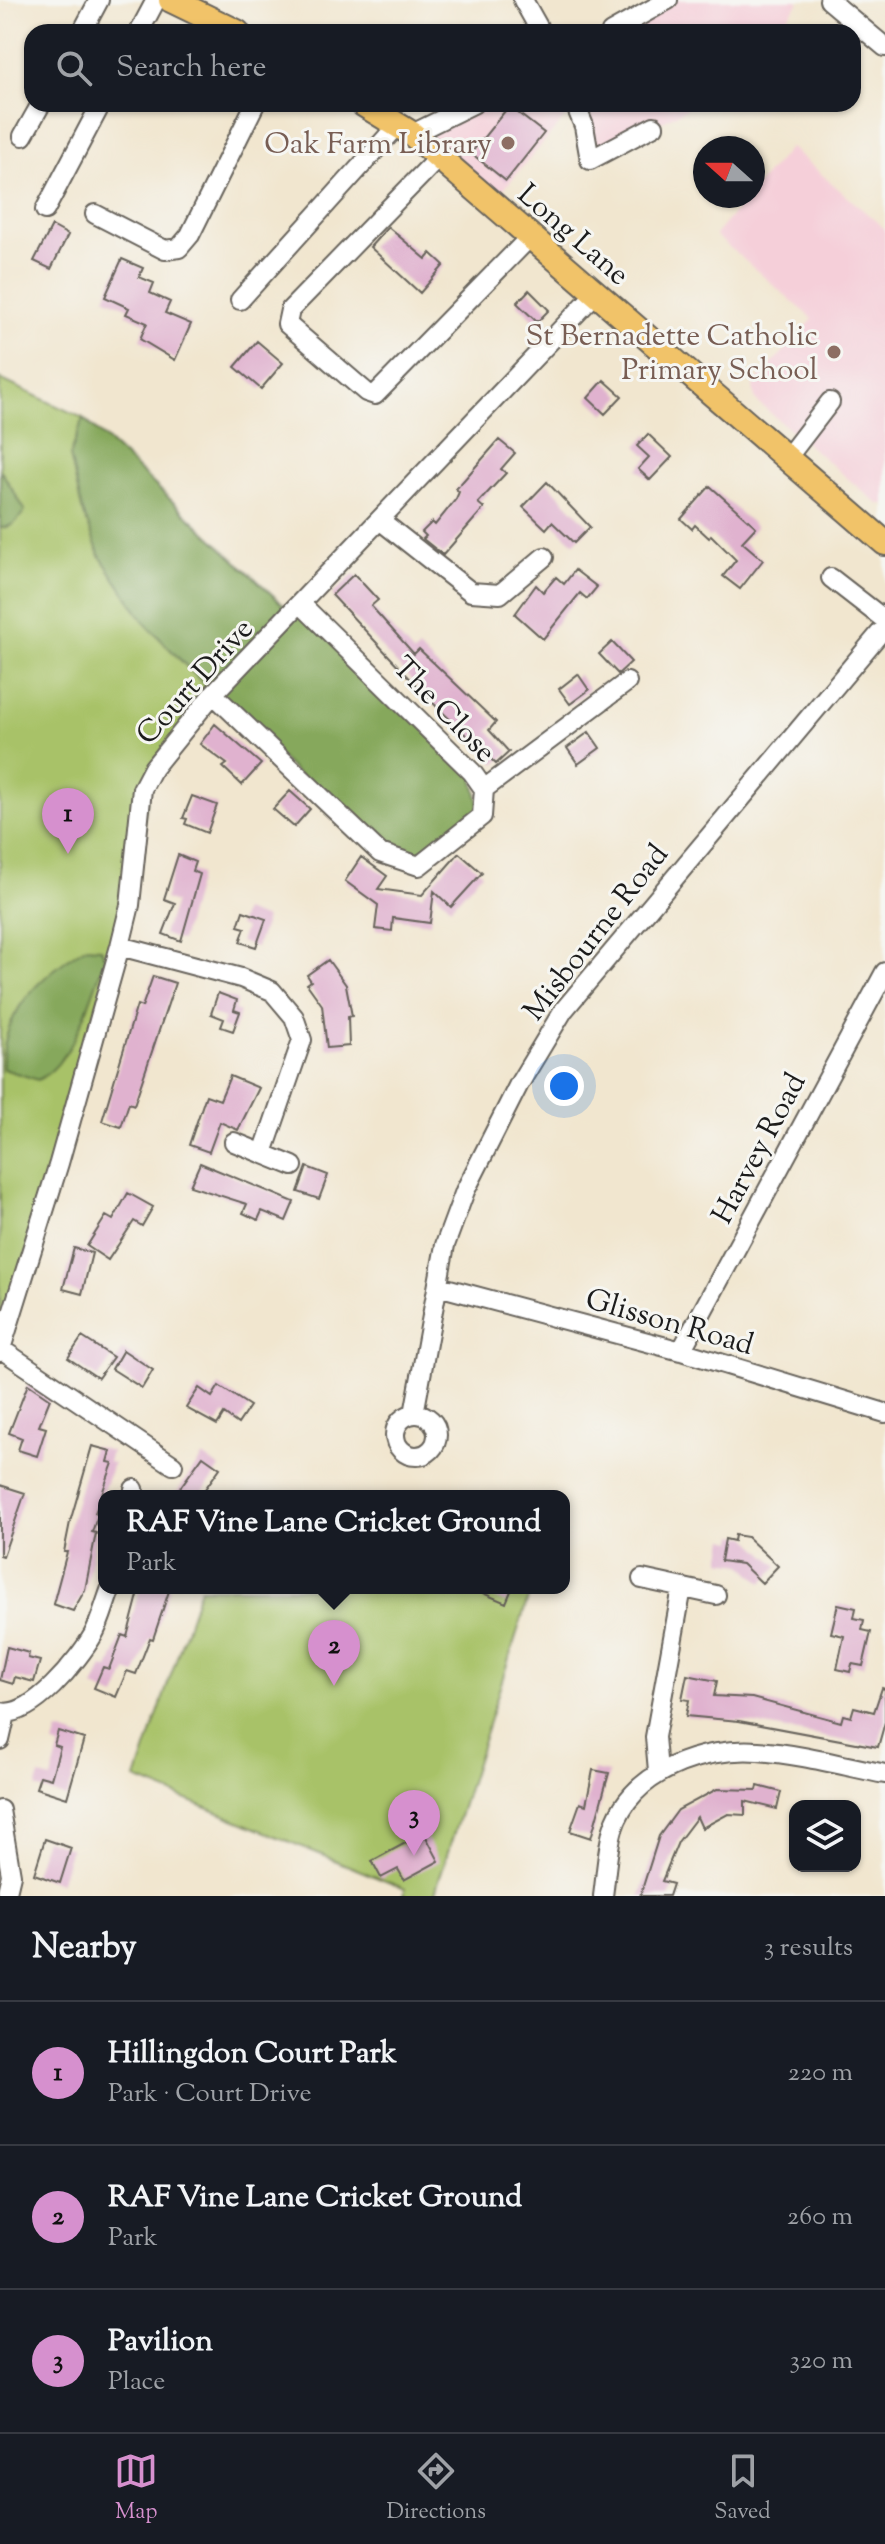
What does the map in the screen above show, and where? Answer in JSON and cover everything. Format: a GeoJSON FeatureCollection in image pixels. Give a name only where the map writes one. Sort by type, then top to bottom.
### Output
{"type":"FeatureCollection","features":[{"type":"Feature","properties":{"kind":"main road"},"geometry":{"type":"LineString","coordinates":[[171,0],[220,24]]}},
{"type":"Feature","properties":{"kind":"main road","name":"Long Lane"},"geometry":{"type":"LineString","coordinates":[[376,112],[438,158],[885,543]]}},
{"type":"Feature","properties":{"kind":"street"},"geometry":{"type":"LineString","coordinates":[[86,24],[99,0]]}},
{"type":"Feature","properties":{"kind":"street"},"geometry":{"type":"LineString","coordinates":[[143,24],[156,0]]}},
{"type":"Feature","properties":{"kind":"street"},"geometry":{"type":"LineString","coordinates":[[523,0],[536,24]]}},
{"type":"Feature","properties":{"kind":"street"},"geometry":{"type":"LineString","coordinates":[[625,24],[668,0]]}},
{"type":"Feature","properties":{"kind":"street"},"geometry":{"type":"LineString","coordinates":[[829,0],[858,24]]}},
{"type":"Feature","properties":{"kind":"street"},"geometry":{"type":"LineString","coordinates":[[861,27],[885,47]]}},
{"type":"Feature","properties":{"kind":"street"},"geometry":{"type":"LineString","coordinates":[[23,136],[36,112]]}},
{"type":"Feature","properties":{"kind":"street"},"geometry":{"type":"LineString","coordinates":[[45,210],[97,112]]}},
{"type":"Feature","properties":{"kind":"street"},"geometry":{"type":"LineString","coordinates":[[95,214],[165,250],[179,248],[190,235],[251,112]]}},
{"type":"Feature","properties":{"kind":"street"},"geometry":{"type":"LineString","coordinates":[[240,300],[404,130],[452,112]]}},
{"type":"Feature","properties":{"kind":"street"},"geometry":{"type":"LineString","coordinates":[[578,112],[590,160],[654,126]]}},
{"type":"Feature","properties":{"kind":"street"},"geometry":{"type":"LineString","coordinates":[[438,158],[290,310],[287,324],[366,392],[375,395],[529,238]]}},
{"type":"Feature","properties":{"kind":"street","name":"Court Drive"},"geometry":{"type":"LineString","coordinates":[[1,1350],[59,1163],[120,946],[130,905],[142,789],[167,748],[213,694],[594,295]]}},
{"type":"Feature","properties":{"kind":"street"},"geometry":{"type":"LineString","coordinates":[[787,458],[830,402]]}},
{"type":"Feature","properties":{"kind":"street"},"geometry":{"type":"LineString","coordinates":[[381,521],[471,592],[500,594],[544,557]]}},
{"type":"Feature","properties":{"kind":"street"},"geometry":{"type":"LineString","coordinates":[[831,578],[885,620]]}},
{"type":"Feature","properties":{"kind":"street","name":"The Close"},"geometry":{"type":"LineString","coordinates":[[213,694],[380,853],[419,866],[482,816],[484,789],[472,772],[301,604]]}},
{"type":"Feature","properties":{"kind":"street","name":"Misbourne Road"},"geometry":{"type":"LineString","coordinates":[[414,1414],[445,1245],[465,1191],[519,1084],[563,1011],[885,627]]}},
{"type":"Feature","properties":{"kind":"street"},"geometry":{"type":"LineString","coordinates":[[484,789],[627,682]]}},
{"type":"Feature","properties":{"kind":"street"},"geometry":{"type":"LineString","coordinates":[[120,946],[241,978],[272,991],[294,1017],[302,1040],[263,1153]]}},
{"type":"Feature","properties":{"kind":"street","name":"Harvey Road"},"geometry":{"type":"LineString","coordinates":[[681,1351],[885,972]]}},
{"type":"Feature","properties":{"kind":"street"},"geometry":{"type":"LineString","coordinates":[[234,1142],[293,1166]]}},
{"type":"Feature","properties":{"kind":"street","name":"Glisson Road"},"geometry":{"type":"LineString","coordinates":[[438,1286],[681,1351],[885,1413]]}},
{"type":"Feature","properties":{"kind":"street"},"geometry":{"type":"LineString","coordinates":[[1,1350],[173,1465]]}},
{"type":"Feature","properties":{"kind":"street"},"geometry":{"type":"LineString","coordinates":[[642,1579],[716,1595]]}},
{"type":"Feature","properties":{"kind":"street"},"geometry":{"type":"LineString","coordinates":[[658,1771],[655,1737],[682,1588]]}},
{"type":"Feature","properties":{"kind":"street"},"geometry":{"type":"LineString","coordinates":[[0,1740],[3,1713],[25,1709],[60,1679],[93,1635],[109,1594]]}},
{"type":"Feature","properties":{"kind":"street"},"geometry":{"type":"LineString","coordinates":[[603,1896],[613,1828],[631,1798],[658,1771],[712,1754],[757,1751],[885,1774]]}},
{"type":"Feature","properties":{"kind":"street"},"geometry":{"type":"LineString","coordinates":[[0,1810],[11,1875],[6,1896]]}},
{"type":"Feature","properties":{"kind":"shaded area"},"geometry":{"type":"Polygon","coordinates":[[[665,0],[799,2],[783,24],[620,24],[665,0]]]}},
{"type":"Feature","properties":{"kind":"shaded area"},"geometry":{"type":"Polygon","coordinates":[[[454,112],[680,112],[590,160],[569,113],[496,198],[412,134],[454,112]]]}},
{"type":"Feature","properties":{"kind":"shaded area","name":"St Bernadette Catholic Primary School"},"geometry":{"type":"Polygon","coordinates":[[[790,147],[885,229],[885,504],[878,504],[755,400],[753,385],[813,319],[715,235],[738,208],[765,208],[765,176],[790,147]]]}},
{"type":"Feature","properties":{"kind":"green space"},"geometry":{"type":"Polygon","coordinates":[[[0,379],[83,418],[292,613],[153,768],[134,873],[0,1348],[0,379]]]}},
{"type":"Feature","properties":{"kind":"green space"},"geometry":{"type":"Polygon","coordinates":[[[83,418],[292,613],[301,604],[472,772],[482,816],[419,866],[380,853],[213,694],[145,623],[100,556],[82,509],[70,456],[83,418]]]}},
{"type":"Feature","properties":{"kind":"green space"},"geometry":{"type":"Polygon","coordinates":[[[0,469],[25,510],[15,523],[0,528],[0,469]]]}},
{"type":"Feature","properties":{"kind":"green space"},"geometry":{"type":"Polygon","coordinates":[[[85,947],[101,948],[105,959],[80,1027],[62,1058],[38,1080],[3,1069],[9,1029],[27,996],[54,970],[85,947]]]}},
{"type":"Feature","properties":{"kind":"green space"},"geometry":{"type":"Polygon","coordinates":[[[198,1594],[529,1594],[434,1896],[404,1896],[405,1889],[136,1779],[198,1594]]]}},
{"type":"Feature","properties":{"kind":"building","name":"Oak Farm Library"},"geometry":{"type":"Polygon","coordinates":[[[504,112],[517,112],[544,133],[506,181],[471,153],[504,112]]]}},
{"type":"Feature","properties":{"kind":"building"},"geometry":{"type":"Polygon","coordinates":[[[52,226],[68,235],[51,269],[34,261],[52,226]]]}},
{"type":"Feature","properties":{"kind":"building"},"geometry":{"type":"Polygon","coordinates":[[[388,227],[426,259],[431,253],[444,265],[420,293],[370,247],[388,227]]]}},
{"type":"Feature","properties":{"kind":"building"},"geometry":{"type":"Polygon","coordinates":[[[122,259],[143,268],[139,277],[154,283],[150,293],[170,302],[165,313],[191,324],[175,360],[140,339],[147,323],[126,314],[129,308],[105,297],[122,259]]]}},
{"type":"Feature","properties":{"kind":"building"},"geometry":{"type":"Polygon","coordinates":[[[529,290],[549,310],[537,322],[517,303],[529,290]]]}},
{"type":"Feature","properties":{"kind":"building"},"geometry":{"type":"Polygon","coordinates":[[[257,341],[283,363],[261,389],[235,367],[257,341]]]}},
{"type":"Feature","properties":{"kind":"building"},"geometry":{"type":"Polygon","coordinates":[[[604,380],[622,396],[605,414],[588,398],[604,380]]]}},
{"type":"Feature","properties":{"kind":"building"},"geometry":{"type":"Polygon","coordinates":[[[648,434],[672,457],[650,480],[638,469],[649,457],[637,446],[648,434]]]}},
{"type":"Feature","properties":{"kind":"building"},"geometry":{"type":"Polygon","coordinates":[[[499,440],[515,453],[501,469],[506,473],[478,503],[484,508],[443,555],[423,539],[426,536],[422,532],[432,522],[435,525],[456,499],[459,492],[456,489],[499,440]]]}},
{"type":"Feature","properties":{"kind":"building"},"geometry":{"type":"Polygon","coordinates":[[[547,482],[590,527],[574,543],[552,522],[546,529],[523,507],[547,482]]]}},
{"type":"Feature","properties":{"kind":"building"},"geometry":{"type":"Polygon","coordinates":[[[710,486],[756,527],[742,542],[763,560],[740,589],[723,576],[736,560],[711,535],[709,538],[695,525],[692,529],[681,519],[710,486]]]}},
{"type":"Feature","properties":{"kind":"building"},"geometry":{"type":"Polygon","coordinates":[[[575,570],[597,587],[587,599],[580,593],[543,639],[515,614],[536,585],[543,592],[556,577],[564,584],[575,570]]]}},
{"type":"Feature","properties":{"kind":"building"},"geometry":{"type":"Polygon","coordinates":[[[354,574],[378,600],[371,606],[414,654],[419,649],[496,722],[489,730],[509,752],[496,764],[431,701],[332,595],[354,574]]]}},
{"type":"Feature","properties":{"kind":"building"},"geometry":{"type":"Polygon","coordinates":[[[612,642],[631,662],[618,674],[599,654],[612,642]]]}},
{"type":"Feature","properties":{"kind":"building"},"geometry":{"type":"Polygon","coordinates":[[[578,674],[589,690],[570,704],[559,689],[578,674]]]}},
{"type":"Feature","properties":{"kind":"building"},"geometry":{"type":"Polygon","coordinates":[[[215,724],[261,764],[242,785],[223,767],[227,764],[200,744],[215,724]]]}},
{"type":"Feature","properties":{"kind":"building"},"geometry":{"type":"Polygon","coordinates":[[[589,732],[600,748],[578,764],[567,748],[589,732]]]}},
{"type":"Feature","properties":{"kind":"building"},"geometry":{"type":"Polygon","coordinates":[[[290,791],[310,809],[294,827],[273,809],[290,791]]]}},
{"type":"Feature","properties":{"kind":"building"},"geometry":{"type":"Polygon","coordinates":[[[192,796],[217,805],[207,833],[185,824],[187,819],[183,818],[192,796]]]}},
{"type":"Feature","properties":{"kind":"building"},"geometry":{"type":"Polygon","coordinates":[[[459,853],[482,873],[451,907],[434,891],[430,923],[393,918],[392,931],[375,929],[378,905],[345,881],[361,857],[387,876],[378,889],[422,895],[459,853]]]}},
{"type":"Feature","properties":{"kind":"building"},"geometry":{"type":"Polygon","coordinates":[[[178,855],[195,862],[192,871],[200,874],[181,941],[163,934],[175,903],[164,899],[178,855]]]}},
{"type":"Feature","properties":{"kind":"building"},"geometry":{"type":"Polygon","coordinates":[[[243,911],[266,919],[256,947],[240,942],[245,928],[238,926],[243,911]]]}},
{"type":"Feature","properties":{"kind":"building"},"geometry":{"type":"Polygon","coordinates":[[[328,960],[346,985],[352,1016],[348,1017],[349,1046],[327,1048],[322,1005],[307,984],[311,981],[307,975],[328,960]]]}},
{"type":"Feature","properties":{"kind":"building"},"geometry":{"type":"Polygon","coordinates":[[[153,976],[175,983],[134,1105],[129,1103],[121,1127],[102,1121],[137,1005],[142,1007],[153,976]]]}},
{"type":"Feature","properties":{"kind":"building"},"geometry":{"type":"Polygon","coordinates":[[[218,993],[237,1000],[234,1010],[240,1012],[233,1031],[221,1027],[224,1019],[211,1014],[218,993]]]}},
{"type":"Feature","properties":{"kind":"building"},"geometry":{"type":"Polygon","coordinates":[[[230,1076],[259,1088],[238,1130],[220,1122],[209,1152],[189,1145],[206,1095],[220,1100],[230,1076]]]}},
{"type":"Feature","properties":{"kind":"building"},"geometry":{"type":"Polygon","coordinates":[[[200,1163],[294,1202],[286,1221],[262,1211],[258,1220],[243,1213],[247,1204],[190,1186],[200,1163]]]}},
{"type":"Feature","properties":{"kind":"building"},"geometry":{"type":"Polygon","coordinates":[[[307,1167],[328,1175],[319,1199],[298,1192],[307,1167]]]}},
{"type":"Feature","properties":{"kind":"building"},"geometry":{"type":"Polygon","coordinates":[[[128,1193],[153,1207],[142,1226],[134,1221],[108,1260],[87,1246],[106,1216],[113,1220],[128,1193]]]}},
{"type":"Feature","properties":{"kind":"building"},"geometry":{"type":"Polygon","coordinates":[[[74,1248],[92,1253],[82,1294],[63,1289],[74,1248]]]}},
{"type":"Feature","properties":{"kind":"building"},"geometry":{"type":"Polygon","coordinates":[[[82,1337],[113,1357],[98,1378],[68,1358],[82,1337]]]}},
{"type":"Feature","properties":{"kind":"building"},"geometry":{"type":"Polygon","coordinates":[[[123,1350],[153,1370],[142,1388],[112,1369],[123,1350]]]}},
{"type":"Feature","properties":{"kind":"building"},"geometry":{"type":"Polygon","coordinates":[[[28,1384],[50,1399],[39,1426],[46,1428],[37,1456],[18,1450],[22,1438],[9,1433],[28,1384]]]}},
{"type":"Feature","properties":{"kind":"building"},"geometry":{"type":"Polygon","coordinates":[[[219,1386],[250,1406],[238,1424],[224,1414],[217,1425],[186,1408],[199,1388],[212,1397],[219,1386]]]}},
{"type":"Feature","properties":{"kind":"building"},"geometry":{"type":"Polygon","coordinates":[[[92,1446],[111,1451],[108,1462],[113,1463],[103,1490],[98,1490],[95,1513],[98,1515],[92,1532],[96,1533],[85,1590],[73,1611],[53,1604],[67,1552],[64,1552],[92,1446]]]}},
{"type":"Feature","properties":{"kind":"building"},"geometry":{"type":"Polygon","coordinates":[[[203,1456],[220,1468],[204,1490],[178,1490],[203,1456]]]}},
{"type":"Feature","properties":{"kind":"building"},"geometry":{"type":"Polygon","coordinates":[[[0,1485],[25,1493],[3,1556],[0,1555],[0,1485]]]}},
{"type":"Feature","properties":{"kind":"building"},"geometry":{"type":"Polygon","coordinates":[[[735,1535],[747,1537],[778,1566],[762,1583],[742,1564],[721,1561],[725,1539],[734,1541],[735,1535]]]}},
{"type":"Feature","properties":{"kind":"building"},"geometry":{"type":"Polygon","coordinates":[[[138,1594],[168,1594],[153,1639],[150,1638],[136,1674],[127,1671],[116,1697],[94,1688],[103,1667],[109,1669],[122,1635],[127,1637],[138,1594]]]}},
{"type":"Feature","properties":{"kind":"building"},"geometry":{"type":"Polygon","coordinates":[[[485,1594],[510,1594],[506,1603],[485,1594]]]}},
{"type":"Feature","properties":{"kind":"building"},"geometry":{"type":"Polygon","coordinates":[[[838,1604],[856,1608],[854,1618],[864,1620],[862,1630],[871,1632],[863,1666],[852,1664],[850,1672],[837,1669],[844,1636],[831,1633],[838,1604]]]}},
{"type":"Feature","properties":{"kind":"building"},"geometry":{"type":"Polygon","coordinates":[[[7,1647],[29,1653],[28,1658],[40,1661],[34,1682],[15,1677],[13,1684],[0,1680],[7,1647]]]}},
{"type":"Feature","properties":{"kind":"building"},"geometry":{"type":"Polygon","coordinates":[[[687,1675],[717,1681],[714,1696],[752,1698],[841,1722],[843,1715],[851,1717],[854,1707],[874,1712],[882,1688],[885,1689],[885,1722],[878,1747],[739,1721],[686,1716],[689,1700],[682,1699],[687,1675]]]}},
{"type":"Feature","properties":{"kind":"building"},"geometry":{"type":"Polygon","coordinates":[[[58,1731],[84,1739],[67,1798],[36,1788],[40,1776],[51,1779],[60,1747],[54,1745],[58,1731]]]}},
{"type":"Feature","properties":{"kind":"building"},"geometry":{"type":"Polygon","coordinates":[[[593,1770],[609,1773],[591,1838],[570,1831],[580,1803],[586,1805],[593,1770]]]}},
{"type":"Feature","properties":{"kind":"building"},"geometry":{"type":"Polygon","coordinates":[[[758,1786],[781,1792],[777,1809],[745,1801],[745,1815],[728,1814],[702,1828],[697,1817],[678,1842],[662,1881],[673,1884],[669,1896],[640,1896],[659,1836],[678,1810],[717,1789],[757,1790],[758,1786]]]}},
{"type":"Feature","properties":{"kind":"building"},"geometry":{"type":"Polygon","coordinates":[[[424,1833],[439,1861],[404,1880],[398,1869],[381,1878],[372,1861],[424,1833]]]}},
{"type":"Feature","properties":{"kind":"building"},"geometry":{"type":"Polygon","coordinates":[[[45,1839],[71,1848],[60,1883],[34,1874],[45,1839]]]}},
{"type":"Feature","properties":{"kind":"place","name":"Oak Farm Library"},"geometry":{"type":"Point","coordinates":[508,143]}},
{"type":"Feature","properties":{"kind":"place","name":"St Bernadette Catholic Primary School"},"geometry":{"type":"Point","coordinates":[834,352]}},
{"type":"Feature","properties":{"kind":"place","name":"Hillingdon Court Park"},"geometry":{"type":"Point","coordinates":[68,854]}},
{"type":"Feature","properties":{"kind":"place","name":"RAF Vine Lane Cricket Ground"},"geometry":{"type":"Point","coordinates":[334,1686]}},
{"type":"Feature","properties":{"kind":"place","name":"Pavilion"},"geometry":{"type":"Point","coordinates":[414,1856]}}]}
